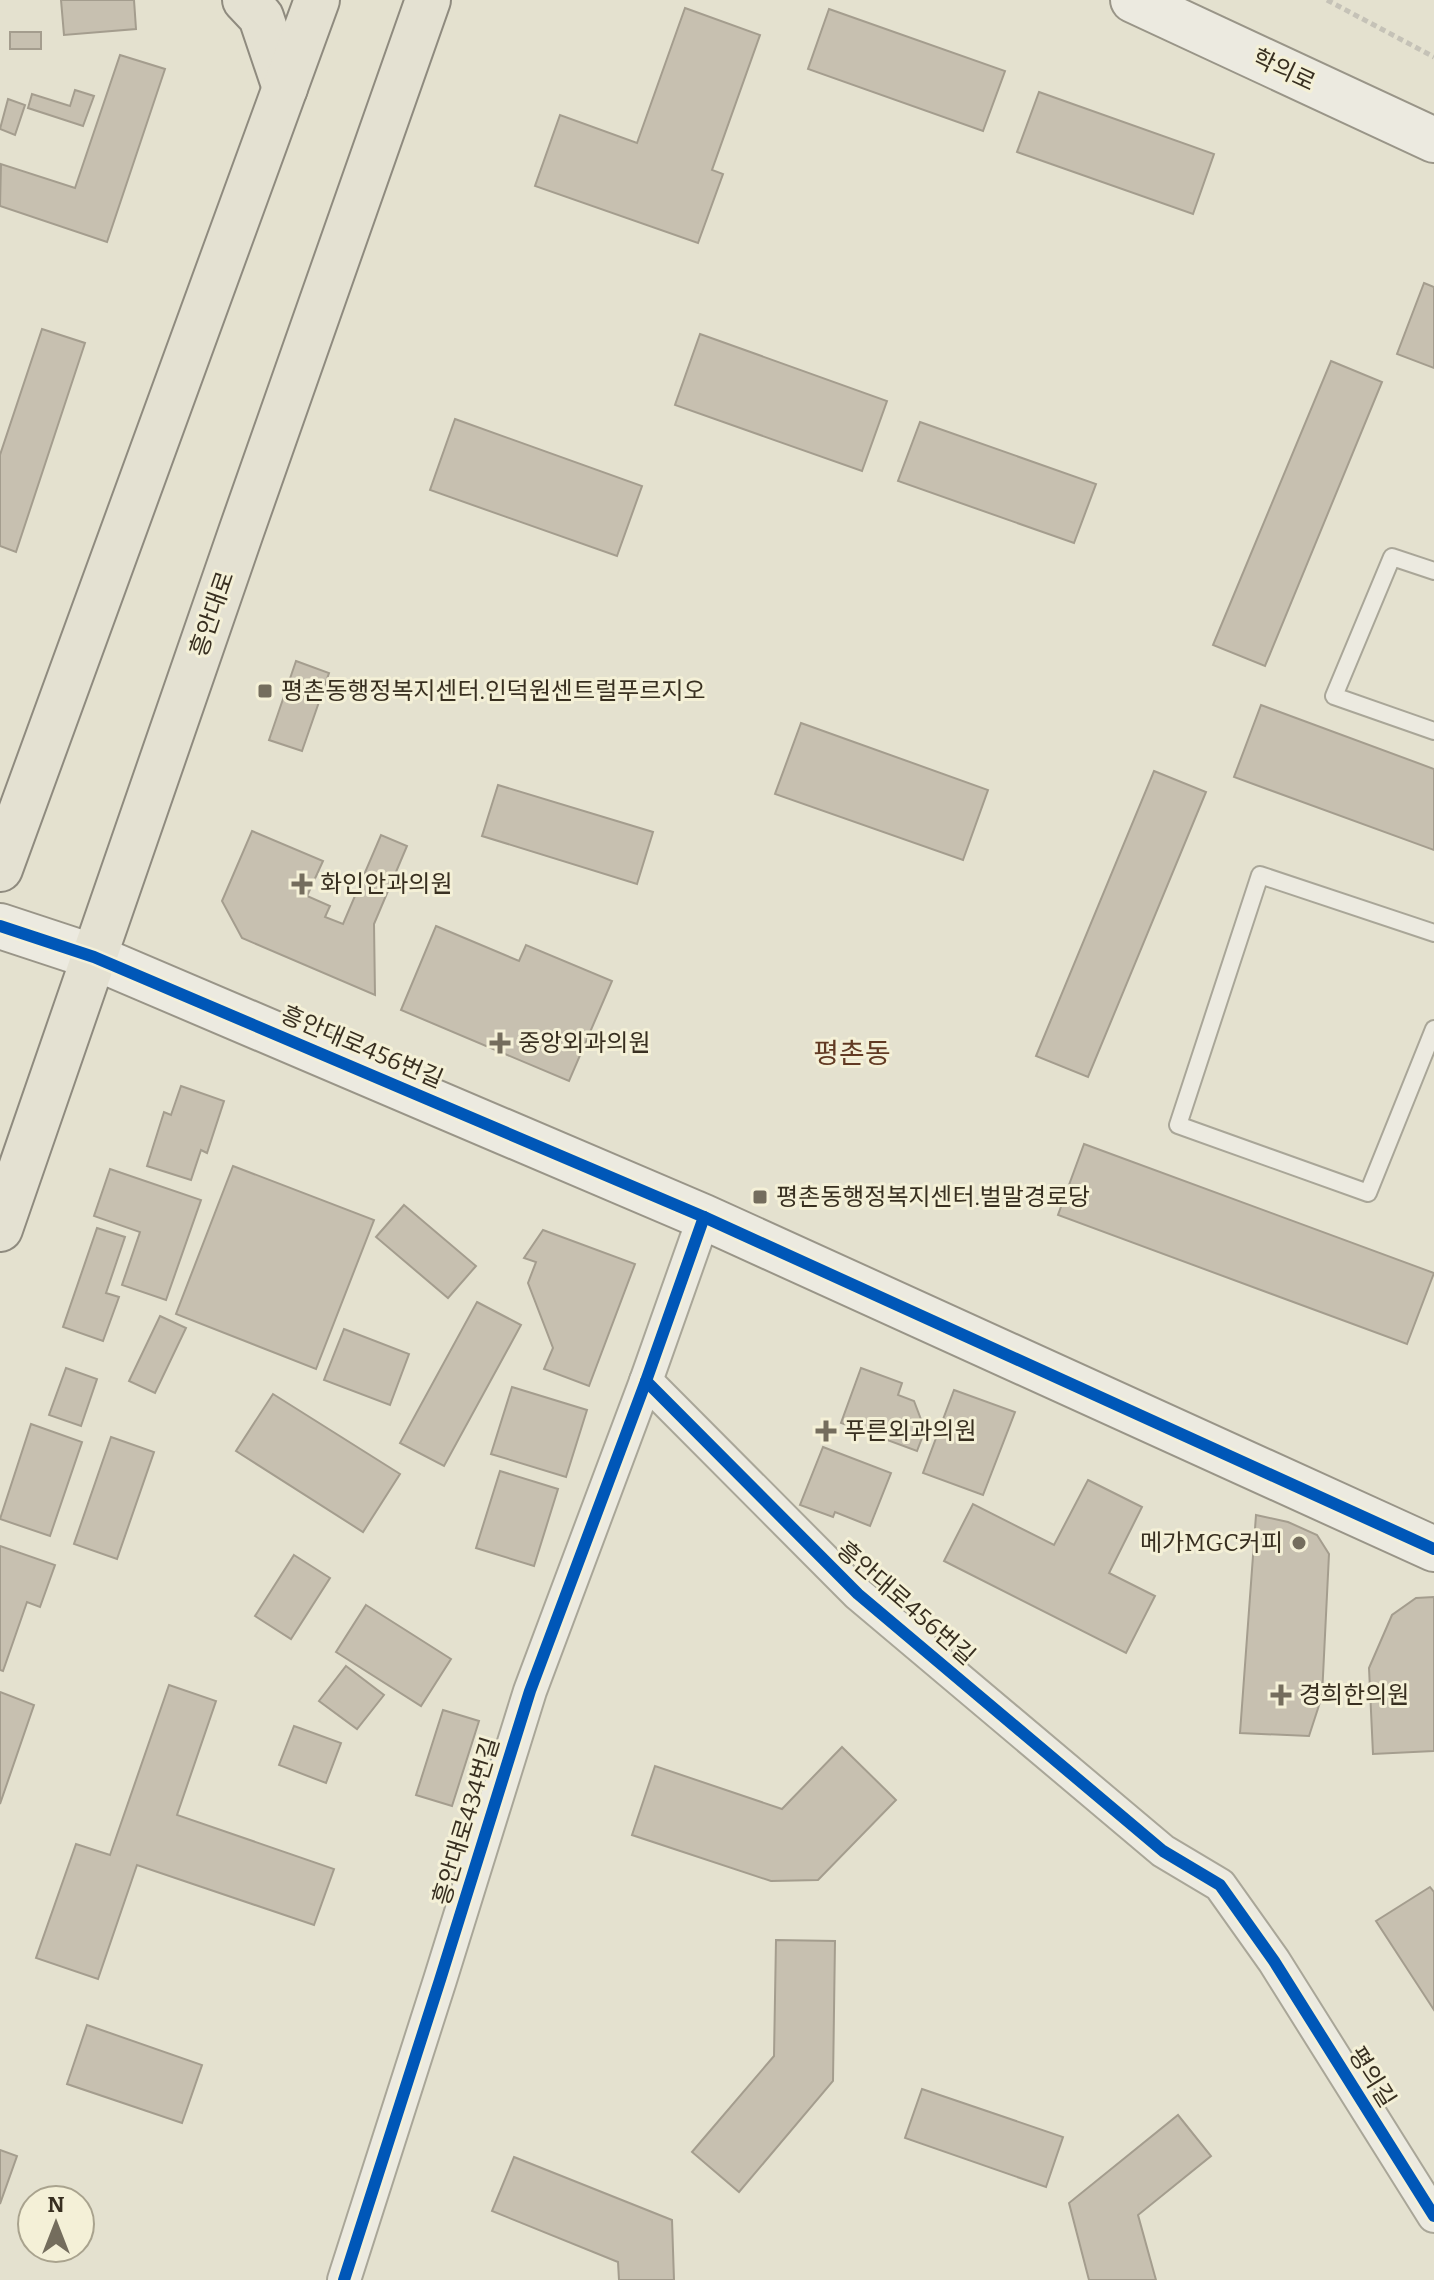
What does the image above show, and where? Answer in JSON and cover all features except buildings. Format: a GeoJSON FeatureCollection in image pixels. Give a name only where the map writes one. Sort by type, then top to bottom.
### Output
{"type":"FeatureCollection","features":[{"type":"Feature","properties":{"kind":"main road"},"geometry":{"type":"LineString","coordinates":[[245,0],[261,17],[285,88]]}},
{"type":"Feature","properties":{"kind":"main road"},"geometry":{"type":"LineString","coordinates":[[0,869],[317,0]]}},
{"type":"Feature","properties":{"kind":"main road","name":"흥안대로"},"geometry":{"type":"LineString","coordinates":[[0,1229],[428,0]]}},
{"type":"Feature","properties":{"kind":"street","name":"학의로"},"geometry":{"type":"LineString","coordinates":[[1133,0],[1434,140]]}},
{"type":"Feature","properties":{"kind":"street","name":"흥안대로456번길"},"geometry":{"type":"LineString","coordinates":[[0,926],[94,957],[704,1217],[1432,1543]]}},
{"type":"Feature","properties":{"kind":"street"},"geometry":{"type":"LineString","coordinates":[[646,1381],[704,1217]]}},
{"type":"Feature","properties":{"kind":"street","name":"흥안대로456번길"},"geometry":{"type":"LineString","coordinates":[[646,1381],[858,1594],[1163,1851],[1220,1885],[1274,1961]]}},
{"type":"Feature","properties":{"kind":"street","name":"흥안대로434번길"},"geometry":{"type":"LineString","coordinates":[[344,2280],[530,1691],[646,1381]]}},
{"type":"Feature","properties":{"kind":"street","name":"평의길"},"geometry":{"type":"LineString","coordinates":[[1274,1961],[1434,2216]]}},
{"type":"Feature","properties":{"kind":"lane"},"geometry":{"type":"LineString","coordinates":[[1434,571],[1392,557],[1334,696],[1434,731]]}},
{"type":"Feature","properties":{"kind":"lane"},"geometry":{"type":"LineString","coordinates":[[1434,933],[1260,875],[1178,1125],[1368,1193],[1434,1029]]}},
{"type":"Feature","properties":{"kind":"path"},"geometry":{"type":"LineString","coordinates":[[1327,0],[1434,57]]}},
{"type":"Feature","properties":{"kind":"cycle path"},"geometry":{"type":"LineString","coordinates":[[0,926],[94,957],[704,1217],[1434,1549]]}},
{"type":"Feature","properties":{"kind":"cycle path"},"geometry":{"type":"LineString","coordinates":[[344,2280],[530,1691],[704,1217]]}},
{"type":"Feature","properties":{"kind":"cycle path"},"geometry":{"type":"LineString","coordinates":[[646,1381],[858,1594],[1163,1851],[1220,1885],[1274,1961],[1434,2216]]}},
{"type":"Feature","properties":{"kind":"place","name":"평촌동행정복지센터.인덕원센트럴푸르지오"},"geometry":{"type":"Point","coordinates":[265,691]}},
{"type":"Feature","properties":{"kind":"place","name":"화인안과의원"},"geometry":{"type":"Point","coordinates":[302,884]}},
{"type":"Feature","properties":{"kind":"place","name":"중앙외과의원"},"geometry":{"type":"Point","coordinates":[500,1043]}},
{"type":"Feature","properties":{"kind":"place","name":"평촌동행정복지센터.벌말경로당"},"geometry":{"type":"Point","coordinates":[760,1197]}},
{"type":"Feature","properties":{"kind":"place","name":"푸른외과의원"},"geometry":{"type":"Point","coordinates":[826,1431]}},
{"type":"Feature","properties":{"kind":"place","name":"메가MGC커피"},"geometry":{"type":"Point","coordinates":[1299,1543]}},
{"type":"Feature","properties":{"kind":"place","name":"경희한의원"},"geometry":{"type":"Point","coordinates":[1281,1695]}},
{"type":"Feature","properties":{"kind":"district","name":"평촌동"},"geometry":{"type":"Point","coordinates":[852,1053]}}]}
